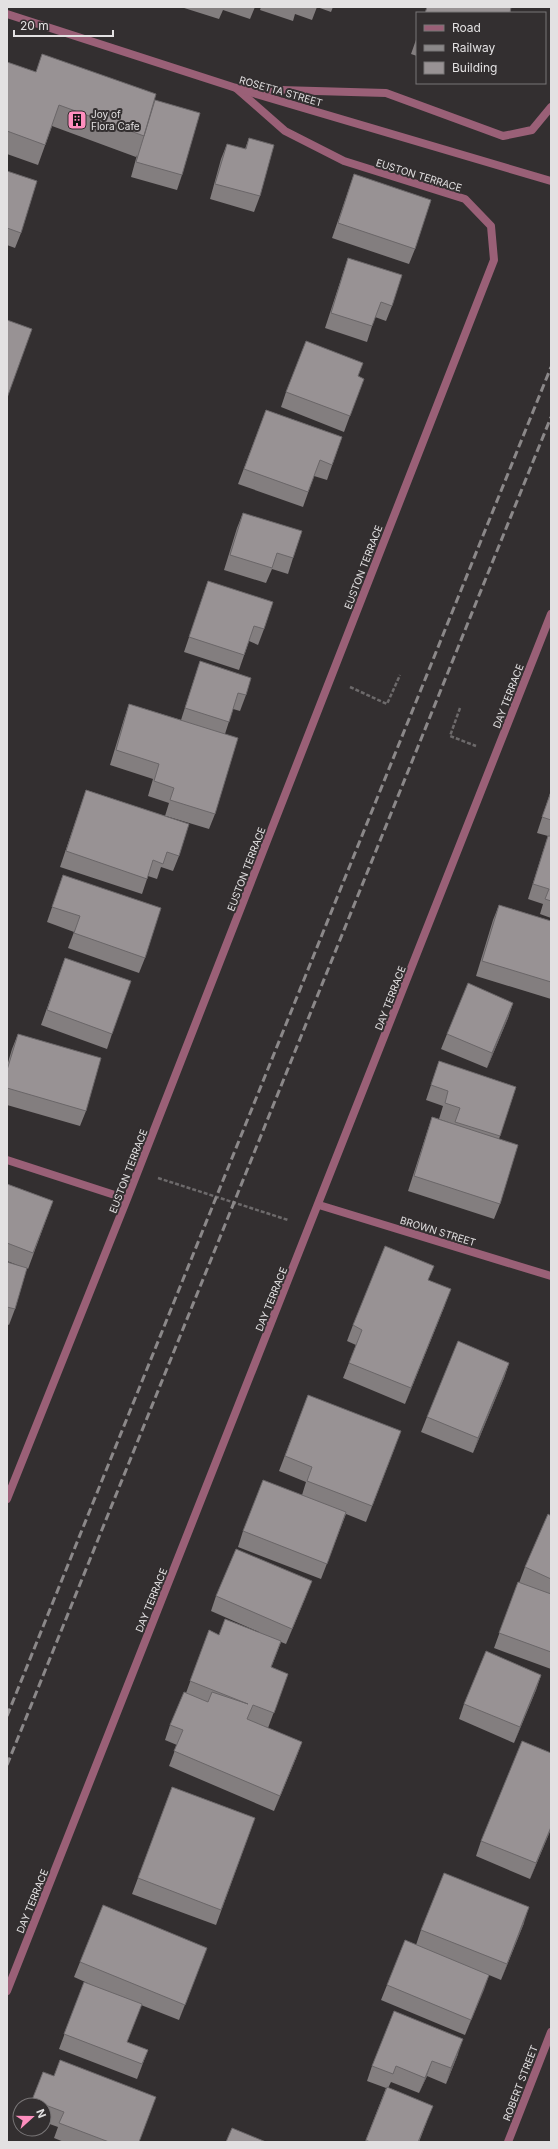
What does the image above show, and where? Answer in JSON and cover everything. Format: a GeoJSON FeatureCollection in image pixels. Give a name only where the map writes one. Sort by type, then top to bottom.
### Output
{"type":"FeatureCollection","features":[{"type":"Feature","properties":{"kind":"street","name":"ROSETTA STREET"},"geometry":{"type":"LineString","coordinates":[[7,14],[236,88],[551,181]]}},
{"type":"Feature","properties":{"kind":"street"},"geometry":{"type":"LineString","coordinates":[[236,88],[386,93],[503,136],[532,130],[551,107]]}},
{"type":"Feature","properties":{"kind":"street","name":"EUSTON TERRACE"},"geometry":{"type":"LineString","coordinates":[[7,1499],[127,1199],[494,260],[491,226],[465,200],[344,162],[285,131],[236,88]]}},
{"type":"Feature","properties":{"kind":"street","name":"DAY TERRACE"},"geometry":{"type":"LineString","coordinates":[[7,1991],[319,1205],[551,614]]}},
{"type":"Feature","properties":{"kind":"street"},"geometry":{"type":"LineString","coordinates":[[7,1160],[127,1199]]}},
{"type":"Feature","properties":{"kind":"street","name":"BROWN STREET"},"geometry":{"type":"LineString","coordinates":[[319,1205],[551,1276]]}},
{"type":"Feature","properties":{"kind":"street","name":"ROBERT STREET"},"geometry":{"type":"LineString","coordinates":[[508,2142],[551,2032]]}},
{"type":"Feature","properties":{"kind":"path"},"geometry":{"type":"LineString","coordinates":[[331,678],[387,704],[400,675]]}},
{"type":"Feature","properties":{"kind":"path"},"geometry":{"type":"LineString","coordinates":[[460,708],[450,736],[496,754]]}},
{"type":"Feature","properties":{"kind":"path"},"geometry":{"type":"LineString","coordinates":[[138,1171],[310,1227]]}},
{"type":"Feature","properties":{"kind":"building"},"geometry":{"type":"Polygon","coordinates":[[[427,7],[511,7],[510,12],[425,12],[427,7]]]}},
{"type":"Feature","properties":{"kind":"building"},"geometry":{"type":"Polygon","coordinates":[[[42,54],[156,94],[144,136],[59,105],[45,145],[7,131],[7,62],[36,72],[42,54]]]}},
{"type":"Feature","properties":{"kind":"building"},"geometry":{"type":"Polygon","coordinates":[[[155,100],[200,113],[182,175],[136,162],[155,100]]]}},
{"type":"Feature","properties":{"kind":"building"},"geometry":{"type":"Polygon","coordinates":[[[249,138],[274,145],[260,196],[215,184],[227,144],[246,149],[249,138]]]}},
{"type":"Feature","properties":{"kind":"building"},"geometry":{"type":"Polygon","coordinates":[[[7,171],[37,181],[21,233],[7,228],[7,171]]]}},
{"type":"Feature","properties":{"kind":"building"},"geometry":{"type":"Polygon","coordinates":[[[354,174],[431,200],[415,249],[338,223],[354,174]]]}},
{"type":"Feature","properties":{"kind":"building"},"geometry":{"type":"Polygon","coordinates":[[[348,258],[402,275],[392,306],[381,302],[372,326],[331,313],[348,258]]]}},
{"type":"Feature","properties":{"kind":"building"},"geometry":{"type":"Polygon","coordinates":[[[7,320],[32,329],[7,398],[7,320]]]}},
{"type":"Feature","properties":{"kind":"building"},"geometry":{"type":"Polygon","coordinates":[[[306,341],[363,363],[358,376],[364,379],[350,416],[286,392],[306,341]]]}},
{"type":"Feature","properties":{"kind":"building"},"geometry":{"type":"Polygon","coordinates":[[[266,410],[342,437],[332,465],[320,460],[308,492],[244,469],[266,410]]]}},
{"type":"Feature","properties":{"kind":"building"},"geometry":{"type":"Polygon","coordinates":[[[243,513],[302,531],[293,558],[277,553],[272,568],[230,555],[243,513]]]}},
{"type":"Feature","properties":{"kind":"building"},"geometry":{"type":"Polygon","coordinates":[[[208,581],[273,602],[264,629],[254,626],[244,655],[189,637],[208,581]]]}},
{"type":"Feature","properties":{"kind":"building"},"geometry":{"type":"Polygon","coordinates":[[[200,661],[251,678],[246,695],[238,693],[229,722],[185,708],[200,661]]]}},
{"type":"Feature","properties":{"kind":"building"},"geometry":{"type":"Polygon","coordinates":[[[129,704],[238,738],[215,814],[170,800],[174,788],[154,781],[159,764],[116,750],[129,704]]]}},
{"type":"Feature","properties":{"kind":"building"},"geometry":{"type":"Polygon","coordinates":[[[86,790],[189,824],[179,856],[167,852],[163,864],[153,860],[147,879],[66,851],[86,790]]]}},
{"type":"Feature","properties":{"kind":"building"},"geometry":{"type":"Polygon","coordinates":[[[551,792],[551,820],[542,817],[551,792]]]}},
{"type":"Feature","properties":{"kind":"building"},"geometry":{"type":"Polygon","coordinates":[[[548,836],[551,836],[551,901],[545,899],[549,889],[533,884],[548,836]]]}},
{"type":"Feature","properties":{"kind":"building"},"geometry":{"type":"Polygon","coordinates":[[[63,875],[161,908],[145,958],[74,933],[80,916],[52,907],[63,875]]]}},
{"type":"Feature","properties":{"kind":"building"},"geometry":{"type":"Polygon","coordinates":[[[499,905],[551,921],[551,982],[482,961],[499,905]]]}},
{"type":"Feature","properties":{"kind":"building"},"geometry":{"type":"Polygon","coordinates":[[[65,958],[131,981],[112,1034],[47,1010],[65,958]]]}},
{"type":"Feature","properties":{"kind":"building"},"geometry":{"type":"Polygon","coordinates":[[[468,983],[513,1003],[492,1053],[447,1034],[468,983]]]}},
{"type":"Feature","properties":{"kind":"building"},"geometry":{"type":"Polygon","coordinates":[[[18,1034],[101,1058],[86,1111],[7,1088],[7,1070],[18,1034]]]}},
{"type":"Feature","properties":{"kind":"building"},"geometry":{"type":"Polygon","coordinates":[[[439,1061],[516,1087],[500,1136],[455,1122],[460,1108],[445,1103],[448,1091],[431,1085],[439,1061]]]}},
{"type":"Feature","properties":{"kind":"building"},"geometry":{"type":"Polygon","coordinates":[[[432,1117],[518,1145],[500,1204],[414,1176],[432,1117]]]}},
{"type":"Feature","properties":{"kind":"building"},"geometry":{"type":"Polygon","coordinates":[[[7,1184],[53,1201],[33,1253],[7,1243],[7,1184]]]}},
{"type":"Feature","properties":{"kind":"building"},"geometry":{"type":"Polygon","coordinates":[[[385,1246],[434,1266],[428,1280],[451,1289],[411,1388],[349,1363],[362,1330],[353,1325],[385,1246]]]}},
{"type":"Feature","properties":{"kind":"building"},"geometry":{"type":"Polygon","coordinates":[[[7,1262],[27,1268],[15,1309],[7,1307],[7,1262]]]}},
{"type":"Feature","properties":{"kind":"building"},"geometry":{"type":"Polygon","coordinates":[[[458,1341],[509,1363],[478,1438],[427,1417],[458,1341]]]}},
{"type":"Feature","properties":{"kind":"building"},"geometry":{"type":"Polygon","coordinates":[[[308,1395],[401,1431],[372,1506],[307,1481],[312,1467],[285,1456],[308,1395]]]}},
{"type":"Feature","properties":{"kind":"building"},"geometry":{"type":"Polygon","coordinates":[[[263,1480],[346,1512],[327,1564],[243,1531],[263,1480]]]}},
{"type":"Feature","properties":{"kind":"building"},"geometry":{"type":"Polygon","coordinates":[[[548,1514],[551,1516],[551,1579],[525,1567],[548,1514]]]}},
{"type":"Feature","properties":{"kind":"building"},"geometry":{"type":"Polygon","coordinates":[[[236,1549],[312,1581],[292,1629],[216,1596],[236,1549]]]}},
{"type":"Feature","properties":{"kind":"building"},"geometry":{"type":"Polygon","coordinates":[[[518,1582],[551,1594],[551,1652],[499,1633],[518,1582]]]}},
{"type":"Feature","properties":{"kind":"building"},"geometry":{"type":"Polygon","coordinates":[[[225,1619],[281,1641],[271,1667],[288,1674],[274,1713],[253,1705],[247,1719],[302,1742],[280,1796],[174,1751],[183,1730],[170,1725],[184,1692],[208,1702],[212,1692],[248,1704],[190,1681],[209,1630],[219,1635],[225,1619]]]}},
{"type":"Feature","properties":{"kind":"building"},"geometry":{"type":"Polygon","coordinates":[[[486,1651],[541,1675],[520,1727],[464,1704],[486,1651]]]}},
{"type":"Feature","properties":{"kind":"building"},"geometry":{"type":"Polygon","coordinates":[[[522,1741],[551,1753],[551,1827],[536,1863],[481,1841],[522,1741]]]}},
{"type":"Feature","properties":{"kind":"building"},"geometry":{"type":"Polygon","coordinates":[[[172,1787],[255,1818],[221,1910],[138,1878],[172,1787]]]}},
{"type":"Feature","properties":{"kind":"building"},"geometry":{"type":"Polygon","coordinates":[[[444,1873],[529,1907],[507,1964],[421,1930],[444,1873]]]}},
{"type":"Feature","properties":{"kind":"building"},"geometry":{"type":"Polygon","coordinates":[[[103,1905],[207,1948],[185,2005],[80,1962],[103,1905]]]}},
{"type":"Feature","properties":{"kind":"building"},"geometry":{"type":"Polygon","coordinates":[[[405,1940],[489,1975],[471,2020],[387,1985],[405,1940]]]}},
{"type":"Feature","properties":{"kind":"building"},"geometry":{"type":"Polygon","coordinates":[[[84,1982],[142,2004],[127,2042],[148,2050],[142,2064],[64,2034],[84,1982]]]}},
{"type":"Feature","properties":{"kind":"building"},"geometry":{"type":"Polygon","coordinates":[[[394,2011],[463,2039],[451,2068],[432,2061],[425,2078],[396,2066],[393,2074],[372,2066],[394,2011]]]}},
{"type":"Feature","properties":{"kind":"building"},"geometry":{"type":"Polygon","coordinates":[[[60,2060],[156,2097],[139,2142],[109,2142],[59,2123],[64,2112],[52,2108],[52,2097],[33,2097],[43,2072],[54,2076],[60,2060]]]}},
{"type":"Feature","properties":{"kind":"building"},"geometry":{"type":"Polygon","coordinates":[[[387,2087],[433,2106],[418,2142],[370,2142],[366,2140],[387,2087]]]}},
{"type":"Feature","properties":{"kind":"building"},"geometry":{"type":"Polygon","coordinates":[[[232,2128],[266,2142],[226,2142],[232,2128]]]}},
{"type":"Feature","properties":{"kind":"railway"},"geometry":{"type":"LineString","coordinates":[[7,1716],[551,367]]}},
{"type":"Feature","properties":{"kind":"railway"},"geometry":{"type":"LineString","coordinates":[[7,1765],[551,417]]}},
{"type":"Feature","properties":{"kind":"place","name":"Joy of Flora Cafe"},"geometry":{"type":"Point","coordinates":[77,120]}}]}
